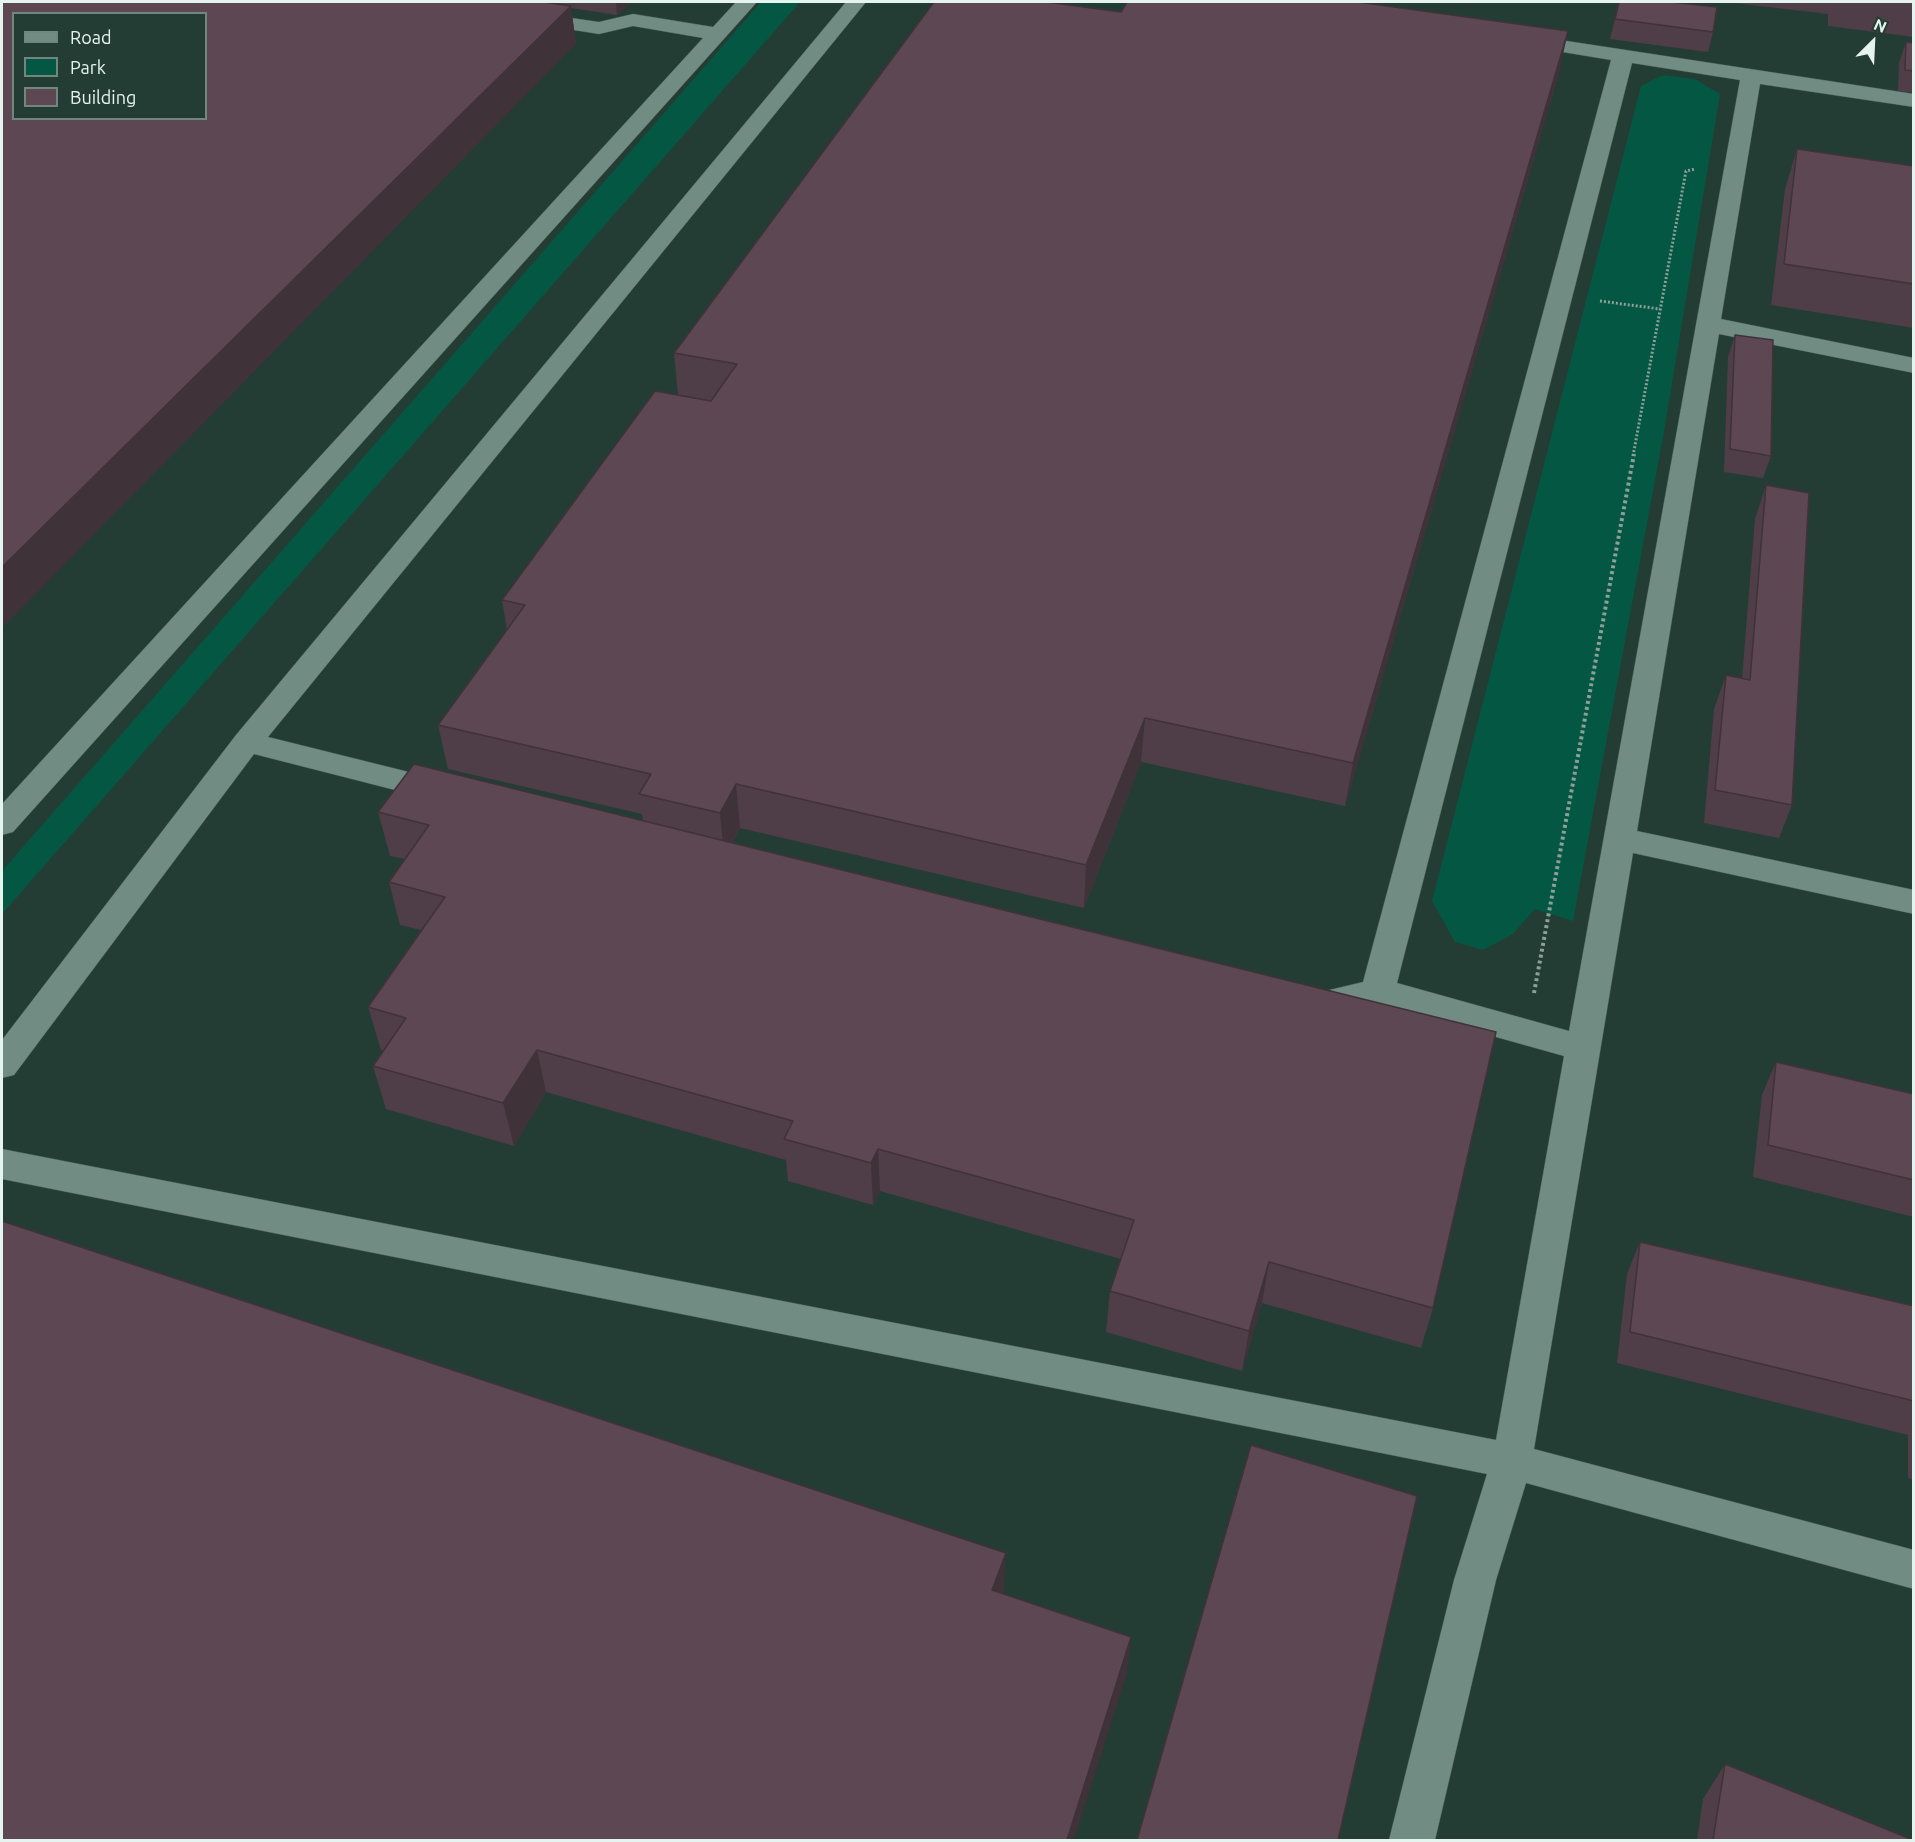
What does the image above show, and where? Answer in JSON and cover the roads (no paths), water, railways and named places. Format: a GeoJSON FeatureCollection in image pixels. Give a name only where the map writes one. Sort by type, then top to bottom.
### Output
{"type":"FeatureCollection","features":[{"type":"Feature","properties":{"kind":"lane"},"geometry":{"type":"LineString","coordinates":[[2,824],[747,2]]}},
{"type":"Feature","properties":{"kind":"lane"},"geometry":{"type":"LineString","coordinates":[[2,1065],[247,742],[856,2]]}},
{"type":"Feature","properties":{"kind":"lane"},"geometry":{"type":"LineString","coordinates":[[530,18],[599,28],[633,20],[717,34]]}},
{"type":"Feature","properties":{"kind":"lane"},"geometry":{"type":"LineString","coordinates":[[1506,38],[1914,101]]}},
{"type":"Feature","properties":{"kind":"lane"},"geometry":{"type":"LineString","coordinates":[[1378,991],[1623,56]]}},
{"type":"Feature","properties":{"kind":"lane"},"geometry":{"type":"LineString","coordinates":[[1412,1840],[1475,1580],[1512,1461],[1751,76]]}},
{"type":"Feature","properties":{"kind":"lane"},"geometry":{"type":"LineString","coordinates":[[1708,324],[1914,366]]}},
{"type":"Feature","properties":{"kind":"lane"},"geometry":{"type":"LineString","coordinates":[[247,742],[480,800]]}},
{"type":"Feature","properties":{"kind":"lane"},"geometry":{"type":"LineString","coordinates":[[1620,839],[1914,902]]}},
{"type":"Feature","properties":{"kind":"lane"},"geometry":{"type":"LineString","coordinates":[[1283,999],[1318,1007],[1378,991],[1583,1048]]}},
{"type":"Feature","properties":{"kind":"lane"},"geometry":{"type":"LineString","coordinates":[[2,1164],[1512,1461],[1914,1570]]}}]}
